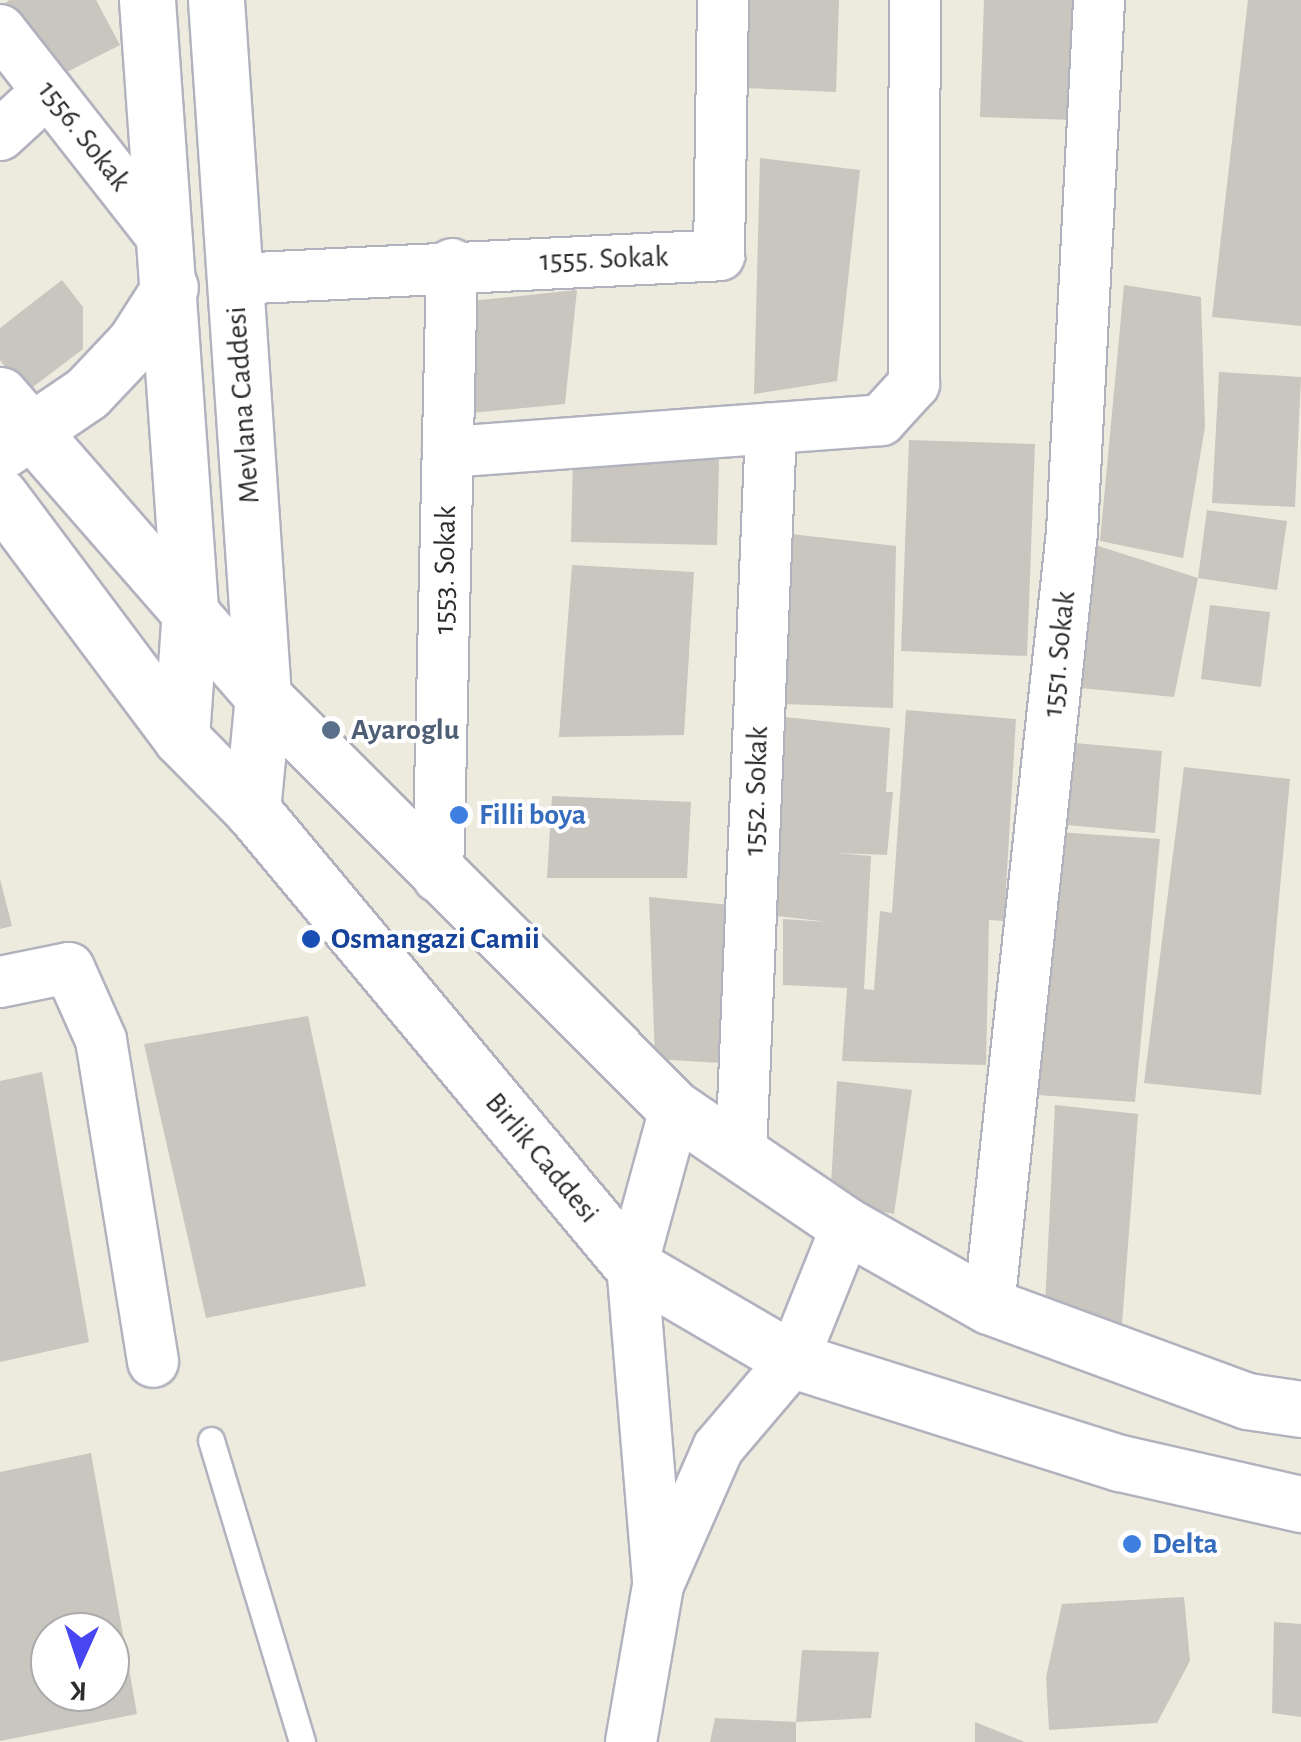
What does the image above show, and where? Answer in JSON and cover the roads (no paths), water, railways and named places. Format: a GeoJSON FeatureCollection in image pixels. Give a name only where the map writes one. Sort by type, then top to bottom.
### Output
{"type":"FeatureCollection","features":[{"type":"Feature","properties":{"kind":"main road"},"geometry":{"type":"LineString","coordinates":[[147,0],[190,609],[181,738]]}},
{"type":"Feature","properties":{"kind":"main road","name":"Mevlana Caddesi"},"geometry":{"type":"LineString","coordinates":[[216,0],[263,696],[252,810]]}},
{"type":"Feature","properties":{"kind":"main road"},"geometry":{"type":"LineString","coordinates":[[168,265],[135,342],[86,393],[11,426],[190,609],[263,696],[438,877],[676,1110],[847,1226],[990,1306],[1247,1401],[1301,1409]]}},
{"type":"Feature","properties":{"kind":"main road","name":"Birlik Caddesi"},"geometry":{"type":"LineString","coordinates":[[0,496],[181,738],[252,810],[632,1266],[793,1360],[1120,1463],[1301,1504]]}},
{"type":"Feature","properties":{"kind":"street","name":"1555. Sokak"},"geometry":{"type":"LineString","coordinates":[[235,279],[452,264],[720,255],[723,0]]}},
{"type":"Feature","properties":{"kind":"street"},"geometry":{"type":"LineString","coordinates":[[448,452],[881,420],[914,384],[915,0]]}},
{"type":"Feature","properties":{"kind":"street","name":"1551. Sokak"},"geometry":{"type":"LineString","coordinates":[[990,1306],[1072,532],[1099,0]]}},
{"type":"Feature","properties":{"kind":"street","name":"1556. Sokak"},"geometry":{"type":"LineString","coordinates":[[0,30],[168,265]]}},
{"type":"Feature","properties":{"kind":"street"},"geometry":{"type":"LineString","coordinates":[[0,135],[48,92]]}},
{"type":"Feature","properties":{"kind":"street","name":"1553. Sokak"},"geometry":{"type":"LineString","coordinates":[[438,877],[452,264]]}},
{"type":"Feature","properties":{"kind":"street","name":"1552. Sokak"},"geometry":{"type":"LineString","coordinates":[[741,1154],[772,428]]}},
{"type":"Feature","properties":{"kind":"street"},"geometry":{"type":"LineString","coordinates":[[0,982],[69,968],[102,1040],[153,1362]]}},
{"type":"Feature","properties":{"kind":"street"},"geometry":{"type":"LineString","coordinates":[[658,1584],[632,1266],[676,1110]]}},
{"type":"Feature","properties":{"kind":"street"},"geometry":{"type":"LineString","coordinates":[[631,1742],[658,1584],[718,1448],[793,1360],[847,1226]]}},
{"type":"Feature","properties":{"kind":"lane"},"geometry":{"type":"LineString","coordinates":[[212,1440],[302,1742]]}},
{"type":"Feature","properties":{"kind":"place","name":"Ayaroglu"},"geometry":{"type":"Point","coordinates":[331,730]}},
{"type":"Feature","properties":{"kind":"place","name":"Filli boya"},"geometry":{"type":"Point","coordinates":[459,815]}},
{"type":"Feature","properties":{"kind":"place","name":"Osmangazi Camii"},"geometry":{"type":"Point","coordinates":[311,939]}},
{"type":"Feature","properties":{"kind":"place","name":"Delta"},"geometry":{"type":"Point","coordinates":[1132,1544]}}]}
